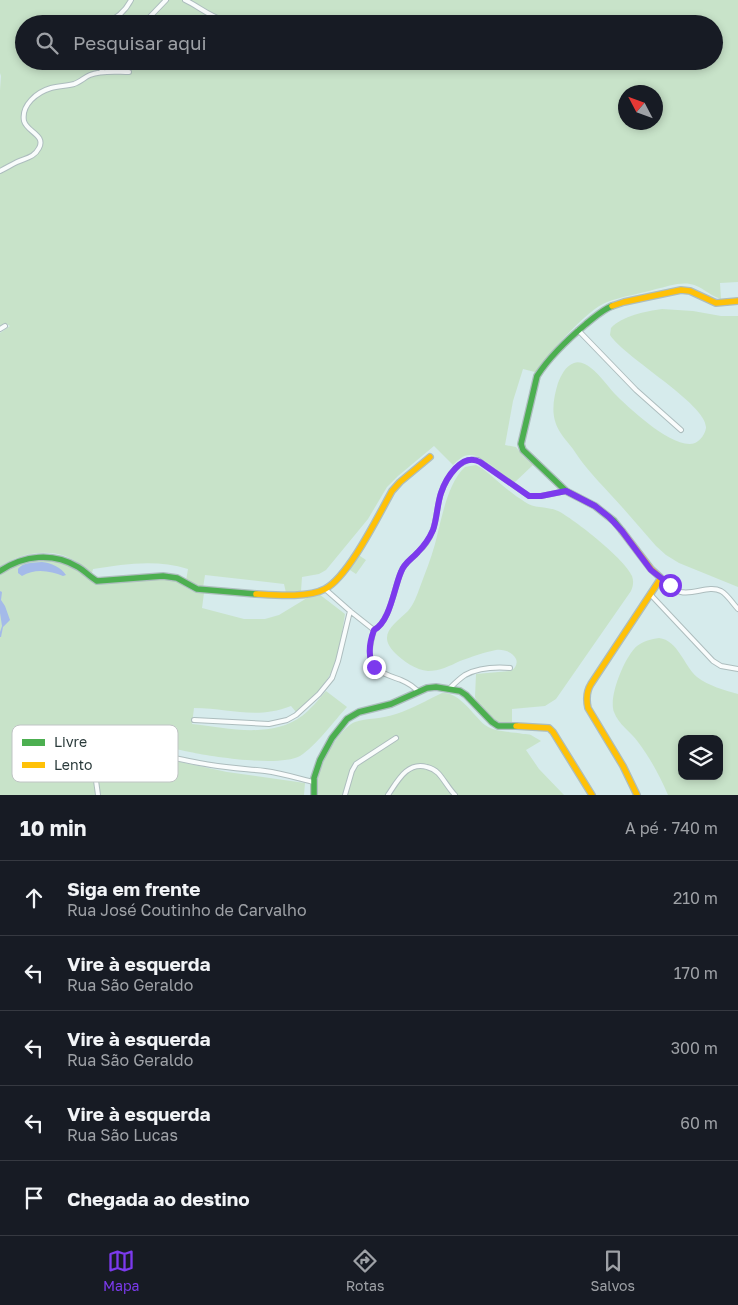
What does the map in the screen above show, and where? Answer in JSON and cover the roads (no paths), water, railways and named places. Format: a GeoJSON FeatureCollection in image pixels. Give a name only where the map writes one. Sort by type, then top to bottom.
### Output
{"type":"FeatureCollection","features":[{"type":"Feature","properties":{"kind":"street"},"geometry":{"type":"LineString","coordinates":[[119,15],[131,0]]}},
{"type":"Feature","properties":{"kind":"street"},"geometry":{"type":"LineString","coordinates":[[152,15],[166,0]]}},
{"type":"Feature","properties":{"kind":"street"},"geometry":{"type":"LineString","coordinates":[[185,0],[210,15]]}},
{"type":"Feature","properties":{"kind":"street"},"geometry":{"type":"LineString","coordinates":[[0,171],[16,162],[33,156],[40,148],[41,141],[27,126],[24,119],[26,108],[32,99],[47,90],[74,84],[91,74],[129,72]]}},
{"type":"Feature","properties":{"kind":"street"},"geometry":{"type":"LineString","coordinates":[[738,301],[716,303],[690,290],[677,290],[624,302],[597,313],[554,354],[538,374],[521,442],[522,448],[526,453],[566,491],[595,506],[614,521],[651,570],[661,578],[682,592],[720,591],[738,609]]}},
{"type":"Feature","properties":{"kind":"street"},"geometry":{"type":"LineString","coordinates":[[0,329],[5,326]]}},
{"type":"Feature","properties":{"kind":"street"},"geometry":{"type":"LineString","coordinates":[[578,330],[636,390],[681,430]]}},
{"type":"Feature","properties":{"kind":"street"},"geometry":{"type":"LineString","coordinates":[[0,571],[18,562],[39,557],[52,557],[78,567],[96,581],[163,576],[177,578],[197,589],[284,596],[325,589],[350,562],[397,483],[418,470],[430,457]]}},
{"type":"Feature","properties":{"kind":"street"},"geometry":{"type":"LineString","coordinates":[[418,692],[412,686],[374,667],[370,657],[371,644],[374,630],[380,626],[390,607],[402,569],[425,545],[431,534],[442,490],[451,474],[459,465],[468,460],[478,460],[529,496],[541,496],[566,491]]}},
{"type":"Feature","properties":{"kind":"street"},"geometry":{"type":"LineString","coordinates":[[637,795],[623,766],[588,708],[586,696],[591,684],[661,578]]}},
{"type":"Feature","properties":{"kind":"street"},"geometry":{"type":"LineString","coordinates":[[325,589],[374,630]]}},
{"type":"Feature","properties":{"kind":"street"},"geometry":{"type":"LineString","coordinates":[[650,594],[713,661],[719,665],[738,669]]}},
{"type":"Feature","properties":{"kind":"street"},"geometry":{"type":"LineString","coordinates":[[194,720],[269,724],[287,720],[296,715],[319,694],[332,678],[350,611]]}},
{"type":"Feature","properties":{"kind":"street"},"geometry":{"type":"LineString","coordinates":[[449,689],[463,676],[475,671],[491,668],[510,668]]}},
{"type":"Feature","properties":{"kind":"street"},"geometry":{"type":"LineString","coordinates":[[463,676],[457,685],[458,688],[498,726],[549,728],[592,795]]}},
{"type":"Feature","properties":{"kind":"street"},"geometry":{"type":"LineString","coordinates":[[314,795],[313,782],[322,754],[339,728],[349,717],[365,710],[391,704],[427,688],[449,689],[462,692]]}},
{"type":"Feature","properties":{"kind":"street"},"geometry":{"type":"LineString","coordinates":[[345,795],[356,764],[396,738]]}},
{"type":"Feature","properties":{"kind":"street"},"geometry":{"type":"LineString","coordinates":[[178,759],[193,763],[278,773],[313,782]]}},
{"type":"Feature","properties":{"kind":"street"},"geometry":{"type":"LineString","coordinates":[[388,795],[406,771],[418,766],[428,767],[437,772],[455,795]]}},
{"type":"Feature","properties":{"kind":"street"},"geometry":{"type":"LineString","coordinates":[[96,782],[98,795]]}},
{"type":"Feature","properties":{"kind":"water"},"geometry":{"type":"Polygon","coordinates":[[[42,562],[56,566],[66,575],[43,571],[27,573],[22,576],[18,573],[18,569],[23,565],[42,562]]]}},
{"type":"Feature","properties":{"kind":"water"},"geometry":{"type":"Polygon","coordinates":[[[0,591],[2,592],[1,600],[10,620],[3,627],[1,637],[2,626],[0,591]]]}}]}
